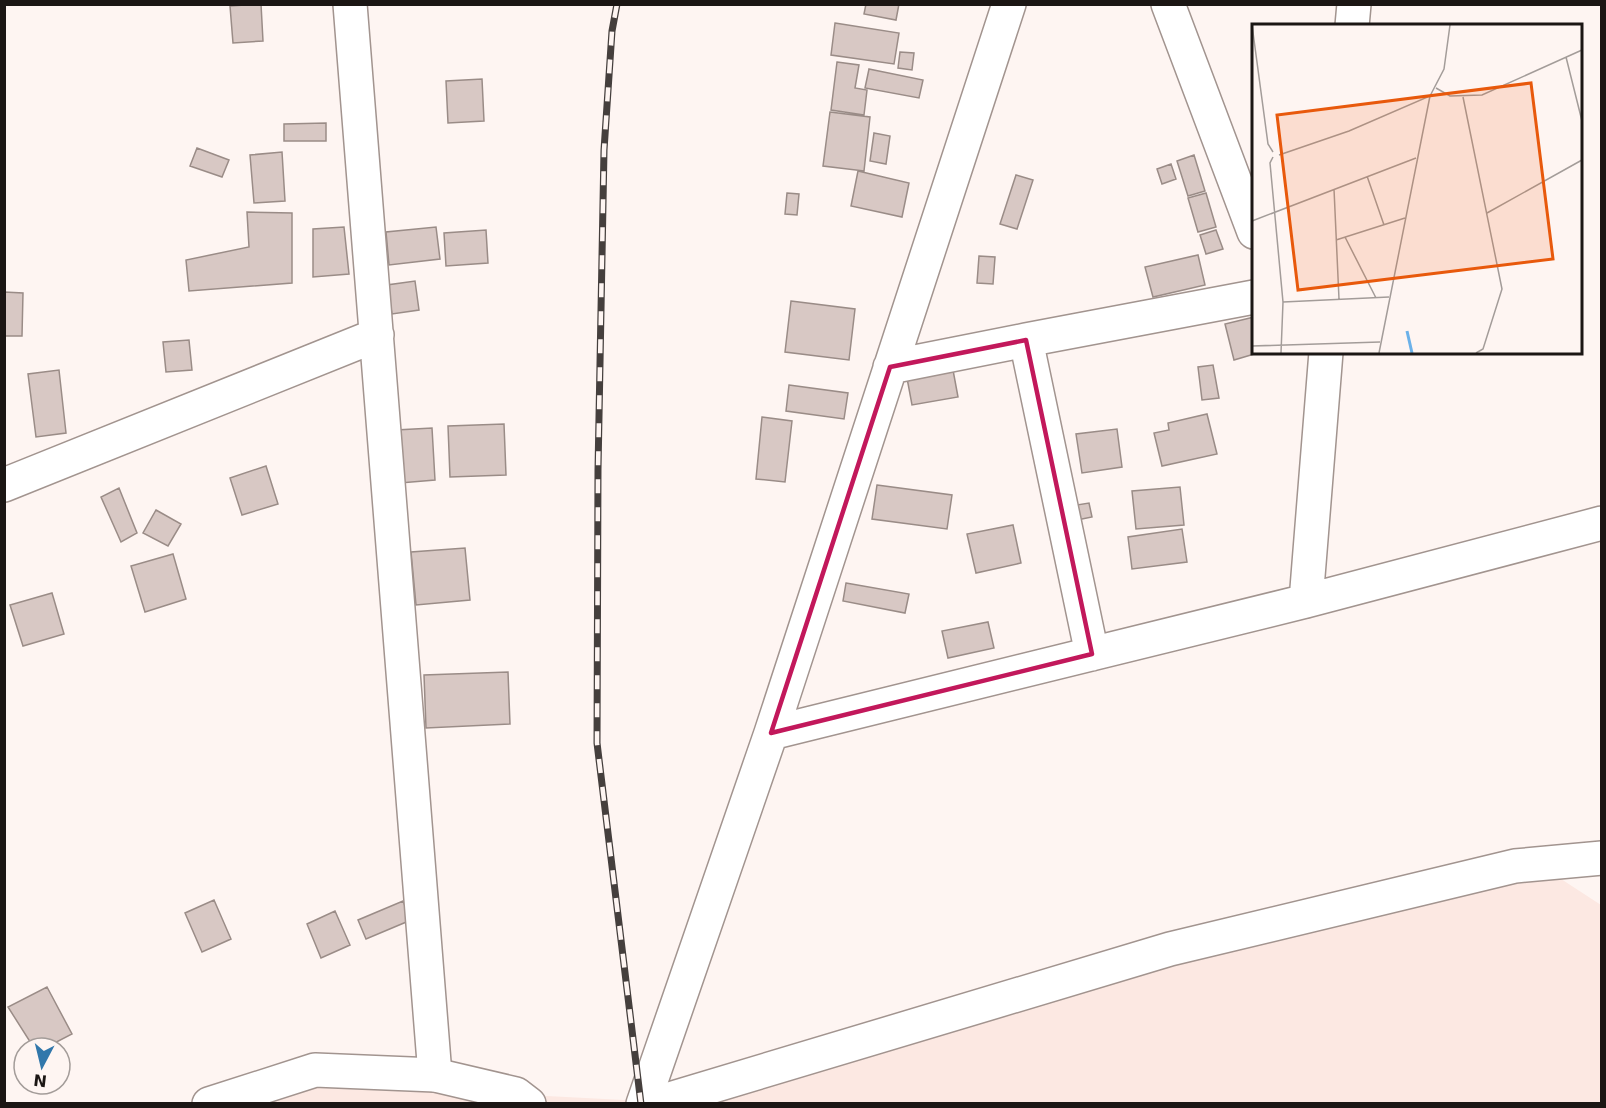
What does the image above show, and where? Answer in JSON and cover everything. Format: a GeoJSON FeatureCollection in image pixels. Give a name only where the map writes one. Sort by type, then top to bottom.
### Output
{"type":"FeatureCollection","features":[{"type":"Feature","properties":{"kind":"street"},"geometry":{"type":"LineString","coordinates":[[350,4],[435,1075]]}},
{"type":"Feature","properties":{"kind":"street"},"geometry":{"type":"LineString","coordinates":[[643,1104],[771,733],[1009,4]]}},
{"type":"Feature","properties":{"kind":"street"},"geometry":{"type":"LineString","coordinates":[[1168,4],[1252,227]]}},
{"type":"Feature","properties":{"kind":"street"},"geometry":{"type":"LineString","coordinates":[[1352,24],[1354,4]]}},
{"type":"Feature","properties":{"kind":"street"},"geometry":{"type":"LineString","coordinates":[[890,367],[1252,297]]}},
{"type":"Feature","properties":{"kind":"street"},"geometry":{"type":"LineString","coordinates":[[4,485],[377,335]]}},
{"type":"Feature","properties":{"kind":"street"},"geometry":{"type":"LineString","coordinates":[[1026,340],[1092,654]]}},
{"type":"Feature","properties":{"kind":"street"},"geometry":{"type":"LineString","coordinates":[[1306,601],[1326,354]]}},
{"type":"Feature","properties":{"kind":"street"},"geometry":{"type":"LineString","coordinates":[[771,733],[1306,601],[1602,523]]}},
{"type":"Feature","properties":{"kind":"street"},"geometry":{"type":"LineString","coordinates":[[653,1104],[1170,949],[1515,866],[1602,858]]}},
{"type":"Feature","properties":{"kind":"street"},"geometry":{"type":"LineString","coordinates":[[209,1104],[315,1070],[435,1075],[516,1094],[529,1104]]}},
{"type":"Feature","properties":{"kind":"highlighted area"},"geometry":{"type":"Polygon","coordinates":[[[1026,340],[1092,654],[771,733],[890,367],[1026,340]]]}},
{"type":"Feature","properties":{"kind":"shaded area"},"geometry":{"type":"Polygon","coordinates":[[[1558,877],[1601,905],[1601,1103],[254,1104],[316,1084],[624,1100],[1130,949],[1558,877]]]}},
{"type":"Feature","properties":{"kind":"building"},"geometry":{"type":"Polygon","coordinates":[[[261,4],[263,41],[233,43],[230,6],[261,4]]]}},
{"type":"Feature","properties":{"kind":"building"},"geometry":{"type":"Polygon","coordinates":[[[866,4],[899,4],[896,20],[864,14],[866,4]]]}},
{"type":"Feature","properties":{"kind":"building"},"geometry":{"type":"Polygon","coordinates":[[[835,23],[899,33],[894,64],[831,55],[835,23]]]}},
{"type":"Feature","properties":{"kind":"building"},"geometry":{"type":"Polygon","coordinates":[[[900,52],[914,53],[912,70],[898,68],[900,52]]]}},
{"type":"Feature","properties":{"kind":"building"},"geometry":{"type":"Polygon","coordinates":[[[837,62],[859,65],[855,88],[867,90],[864,115],[831,110],[837,62]]]}},
{"type":"Feature","properties":{"kind":"building"},"geometry":{"type":"Polygon","coordinates":[[[869,69],[923,80],[919,98],[865,88],[869,69]]]}},
{"type":"Feature","properties":{"kind":"building"},"geometry":{"type":"Polygon","coordinates":[[[482,79],[484,121],[448,123],[446,81],[482,79]]]}},
{"type":"Feature","properties":{"kind":"building"},"geometry":{"type":"Polygon","coordinates":[[[830,112],[870,117],[864,171],[823,166],[830,112]]]}},
{"type":"Feature","properties":{"kind":"building"},"geometry":{"type":"Polygon","coordinates":[[[326,123],[326,141],[284,141],[284,124],[326,123]]]}},
{"type":"Feature","properties":{"kind":"building"},"geometry":{"type":"Polygon","coordinates":[[[874,133],[890,136],[886,164],[870,161],[874,133]]]}},
{"type":"Feature","properties":{"kind":"building"},"geometry":{"type":"Polygon","coordinates":[[[197,148],[229,160],[222,177],[190,166],[197,148]]]}},
{"type":"Feature","properties":{"kind":"building"},"geometry":{"type":"Polygon","coordinates":[[[282,152],[285,201],[254,203],[250,155],[282,152]]]}},
{"type":"Feature","properties":{"kind":"building"},"geometry":{"type":"Polygon","coordinates":[[[1194,155],[1205,191],[1188,196],[1177,161],[1194,155]]]}},
{"type":"Feature","properties":{"kind":"building"},"geometry":{"type":"Polygon","coordinates":[[[1171,164],[1176,179],[1162,184],[1157,169],[1171,164]]]}},
{"type":"Feature","properties":{"kind":"building"},"geometry":{"type":"Polygon","coordinates":[[[858,171],[909,183],[902,217],[851,206],[858,171]]]}},
{"type":"Feature","properties":{"kind":"building"},"geometry":{"type":"Polygon","coordinates":[[[1016,175],[1033,180],[1017,229],[1000,224],[1016,175]]]}},
{"type":"Feature","properties":{"kind":"building"},"geometry":{"type":"Polygon","coordinates":[[[787,193],[799,194],[797,215],[785,214],[787,193]]]}},
{"type":"Feature","properties":{"kind":"building"},"geometry":{"type":"Polygon","coordinates":[[[1206,193],[1216,227],[1198,232],[1188,198],[1206,193]]]}},
{"type":"Feature","properties":{"kind":"building"},"geometry":{"type":"Polygon","coordinates":[[[247,212],[292,213],[292,283],[189,291],[186,260],[249,247],[247,212]]]}},
{"type":"Feature","properties":{"kind":"building"},"geometry":{"type":"Polygon","coordinates":[[[344,227],[349,274],[313,277],[313,229],[344,227]]]}},
{"type":"Feature","properties":{"kind":"building"},"geometry":{"type":"Polygon","coordinates":[[[436,227],[440,259],[389,265],[386,232],[436,227]]]}},
{"type":"Feature","properties":{"kind":"building"},"geometry":{"type":"Polygon","coordinates":[[[486,230],[488,263],[446,266],[444,233],[486,230]]]}},
{"type":"Feature","properties":{"kind":"building"},"geometry":{"type":"Polygon","coordinates":[[[1216,230],[1223,249],[1206,254],[1200,235],[1216,230]]]}},
{"type":"Feature","properties":{"kind":"building"},"geometry":{"type":"Polygon","coordinates":[[[1198,255],[1205,285],[1153,297],[1145,267],[1198,255]]]}},
{"type":"Feature","properties":{"kind":"building"},"geometry":{"type":"Polygon","coordinates":[[[979,256],[995,257],[993,284],[977,283],[979,256]]]}},
{"type":"Feature","properties":{"kind":"building"},"geometry":{"type":"Polygon","coordinates":[[[415,281],[419,310],[392,314],[387,285],[415,281]]]}},
{"type":"Feature","properties":{"kind":"building"},"geometry":{"type":"Polygon","coordinates":[[[4,292],[23,293],[22,336],[4,336],[4,292]]]}},
{"type":"Feature","properties":{"kind":"building"},"geometry":{"type":"Polygon","coordinates":[[[791,301],[855,309],[849,360],[785,352],[791,301]]]}},
{"type":"Feature","properties":{"kind":"building"},"geometry":{"type":"Polygon","coordinates":[[[1252,317],[1252,354],[1254,354],[1234,360],[1225,324],[1252,317]]]}},
{"type":"Feature","properties":{"kind":"building"},"geometry":{"type":"Polygon","coordinates":[[[189,340],[192,370],[166,372],[163,342],[189,340]]]}},
{"type":"Feature","properties":{"kind":"building"},"geometry":{"type":"Polygon","coordinates":[[[1213,365],[1219,398],[1202,400],[1198,367],[1213,365]]]}},
{"type":"Feature","properties":{"kind":"building"},"geometry":{"type":"Polygon","coordinates":[[[59,370],[66,433],[36,437],[28,374],[59,370]]]}},
{"type":"Feature","properties":{"kind":"building"},"geometry":{"type":"Polygon","coordinates":[[[953,370],[958,397],[912,405],[907,378],[953,370]]]}},
{"type":"Feature","properties":{"kind":"building"},"geometry":{"type":"Polygon","coordinates":[[[789,385],[848,393],[844,419],[786,411],[789,385]]]}},
{"type":"Feature","properties":{"kind":"building"},"geometry":{"type":"Polygon","coordinates":[[[1207,414],[1217,454],[1162,466],[1154,433],[1169,430],[1168,423],[1207,414]]]}},
{"type":"Feature","properties":{"kind":"building"},"geometry":{"type":"Polygon","coordinates":[[[762,417],[792,421],[785,482],[756,479],[762,417]]]}},
{"type":"Feature","properties":{"kind":"building"},"geometry":{"type":"Polygon","coordinates":[[[504,424],[506,475],[450,477],[448,426],[504,424]]]}},
{"type":"Feature","properties":{"kind":"building"},"geometry":{"type":"Polygon","coordinates":[[[432,428],[435,480],[400,483],[396,430],[432,428]]]}},
{"type":"Feature","properties":{"kind":"building"},"geometry":{"type":"Polygon","coordinates":[[[1117,429],[1122,467],[1082,473],[1076,434],[1117,429]]]}},
{"type":"Feature","properties":{"kind":"building"},"geometry":{"type":"Polygon","coordinates":[[[266,466],[278,504],[242,515],[230,478],[266,466]]]}},
{"type":"Feature","properties":{"kind":"building"},"geometry":{"type":"Polygon","coordinates":[[[877,485],[952,495],[947,529],[872,519],[877,485]]]}},
{"type":"Feature","properties":{"kind":"building"},"geometry":{"type":"Polygon","coordinates":[[[1180,487],[1184,525],[1136,529],[1132,491],[1180,487]]]}},
{"type":"Feature","properties":{"kind":"building"},"geometry":{"type":"Polygon","coordinates":[[[119,488],[137,533],[121,542],[101,497],[119,488]]]}},
{"type":"Feature","properties":{"kind":"building"},"geometry":{"type":"Polygon","coordinates":[[[1089,503],[1092,517],[1067,522],[1064,507],[1089,503]]]}},
{"type":"Feature","properties":{"kind":"building"},"geometry":{"type":"Polygon","coordinates":[[[156,510],[181,524],[168,546],[143,533],[156,510]]]}},
{"type":"Feature","properties":{"kind":"building"},"geometry":{"type":"Polygon","coordinates":[[[1013,525],[1021,563],[976,573],[967,534],[1013,525]]]}},
{"type":"Feature","properties":{"kind":"building"},"geometry":{"type":"Polygon","coordinates":[[[1182,529],[1187,562],[1132,569],[1128,537],[1182,529]]]}},
{"type":"Feature","properties":{"kind":"building"},"geometry":{"type":"Polygon","coordinates":[[[465,548],[470,600],[416,605],[411,552],[465,548]]]}},
{"type":"Feature","properties":{"kind":"building"},"geometry":{"type":"Polygon","coordinates":[[[173,554],[186,599],[145,612],[131,566],[173,554]]]}},
{"type":"Feature","properties":{"kind":"building"},"geometry":{"type":"Polygon","coordinates":[[[846,583],[909,594],[905,613],[843,601],[846,583]]]}},
{"type":"Feature","properties":{"kind":"building"},"geometry":{"type":"Polygon","coordinates":[[[52,593],[64,634],[23,646],[10,605],[52,593]]]}},
{"type":"Feature","properties":{"kind":"building"},"geometry":{"type":"Polygon","coordinates":[[[988,622],[994,648],[948,658],[942,631],[988,622]]]}},
{"type":"Feature","properties":{"kind":"building"},"geometry":{"type":"Polygon","coordinates":[[[508,672],[510,724],[426,728],[424,675],[508,672]]]}},
{"type":"Feature","properties":{"kind":"building"},"geometry":{"type":"Polygon","coordinates":[[[214,900],[231,939],[202,952],[185,913],[214,900]]]}},
{"type":"Feature","properties":{"kind":"building"},"geometry":{"type":"Polygon","coordinates":[[[403,901],[411,920],[366,939],[358,920],[403,901]]]}},
{"type":"Feature","properties":{"kind":"building"},"geometry":{"type":"Polygon","coordinates":[[[335,911],[350,945],[321,958],[307,924],[335,911]]]}},
{"type":"Feature","properties":{"kind":"building"},"geometry":{"type":"Polygon","coordinates":[[[47,987],[72,1034],[68,1036],[26,1036],[8,1007],[47,987]]]}},
{"type":"Feature","properties":{"kind":"railway"},"geometry":{"type":"LineString","coordinates":[[617,4],[612,31],[604,150],[598,470],[597,743],[641,1104]]}}]}
